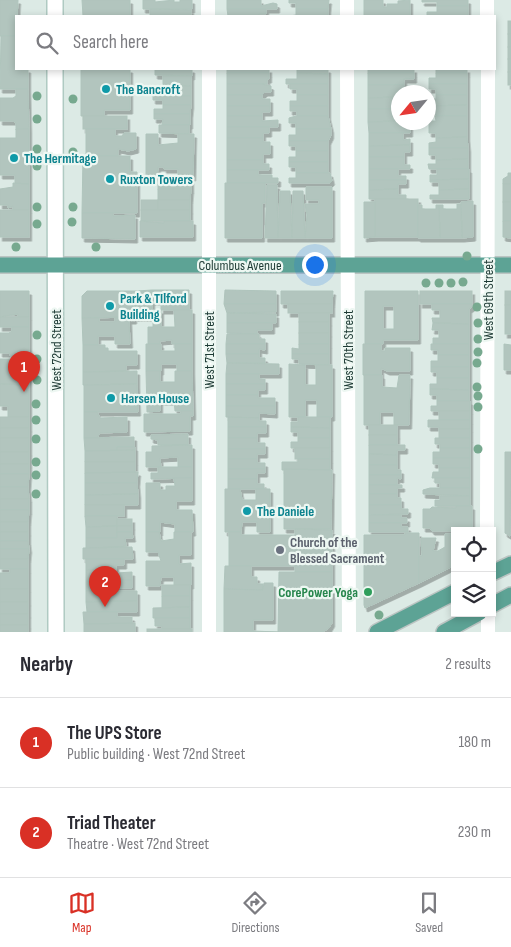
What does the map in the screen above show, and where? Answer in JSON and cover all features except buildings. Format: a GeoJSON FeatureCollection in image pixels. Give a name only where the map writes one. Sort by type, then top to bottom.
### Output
{"type":"FeatureCollection","features":[{"type":"Feature","properties":{"kind":"main road"},"geometry":{"type":"LineString","coordinates":[[56,0],[56,15]]}},
{"type":"Feature","properties":{"kind":"main road","name":"West 72nd Street"},"geometry":{"type":"LineString","coordinates":[[56,70],[56,632]]}},
{"type":"Feature","properties":{"kind":"main road","name":"Columbus Avenue"},"geometry":{"type":"LineString","coordinates":[[0,265],[511,265]]}},
{"type":"Feature","properties":{"kind":"main road"},"geometry":{"type":"LineString","coordinates":[[494,572],[511,564]]}},
{"type":"Feature","properties":{"kind":"main road"},"geometry":{"type":"LineString","coordinates":[[377,632],[451,594]]}},
{"type":"Feature","properties":{"kind":"main road"},"geometry":{"type":"LineString","coordinates":[[496,603],[511,595]]}},
{"type":"Feature","properties":{"kind":"main road"},"geometry":{"type":"LineString","coordinates":[[444,632],[471,617]]}},
{"type":"Feature","properties":{"kind":"street"},"geometry":{"type":"LineString","coordinates":[[208,0],[208,15]]}},
{"type":"Feature","properties":{"kind":"street"},"geometry":{"type":"LineString","coordinates":[[347,0],[347,15]]}},
{"type":"Feature","properties":{"kind":"street"},"geometry":{"type":"LineString","coordinates":[[487,0],[488,15]]}},
{"type":"Feature","properties":{"kind":"street","name":"West 71st Street"},"geometry":{"type":"LineString","coordinates":[[208,70],[208,632]]}},
{"type":"Feature","properties":{"kind":"street","name":"West 70th Street"},"geometry":{"type":"LineString","coordinates":[[347,70],[349,632]]}},
{"type":"Feature","properties":{"kind":"street","name":"West 69th Street"},"geometry":{"type":"LineString","coordinates":[[488,70],[488,527]]}},
{"type":"Feature","properties":{"kind":"street"},"geometry":{"type":"LineString","coordinates":[[488,617],[488,632]]}},
{"type":"Feature","properties":{"kind":"place","name":"The Bancroft"},"geometry":{"type":"Point","coordinates":[106,89]}},
{"type":"Feature","properties":{"kind":"place","name":"The Hermitage"},"geometry":{"type":"Point","coordinates":[14,158]}},
{"type":"Feature","properties":{"kind":"place","name":"Ruxton Towers"},"geometry":{"type":"Point","coordinates":[110,179]}},
{"type":"Feature","properties":{"kind":"place","name":"Park & TIlford Building"},"geometry":{"type":"Point","coordinates":[110,306]}},
{"type":"Feature","properties":{"kind":"place","name":"The UPS Store"},"geometry":{"type":"Point","coordinates":[24,392]}},
{"type":"Feature","properties":{"kind":"place","name":"Harsen House"},"geometry":{"type":"Point","coordinates":[111,398]}},
{"type":"Feature","properties":{"kind":"place","name":"The Daniele"},"geometry":{"type":"Point","coordinates":[247,511]}},
{"type":"Feature","properties":{"kind":"place","name":"Church of the Blessed Sacrament"},"geometry":{"type":"Point","coordinates":[280,550]}},
{"type":"Feature","properties":{"kind":"place","name":"CorePower Yoga"},"geometry":{"type":"Point","coordinates":[368,592]}},
{"type":"Feature","properties":{"kind":"place","name":"Triad Theater"},"geometry":{"type":"Point","coordinates":[105,607]}}]}
